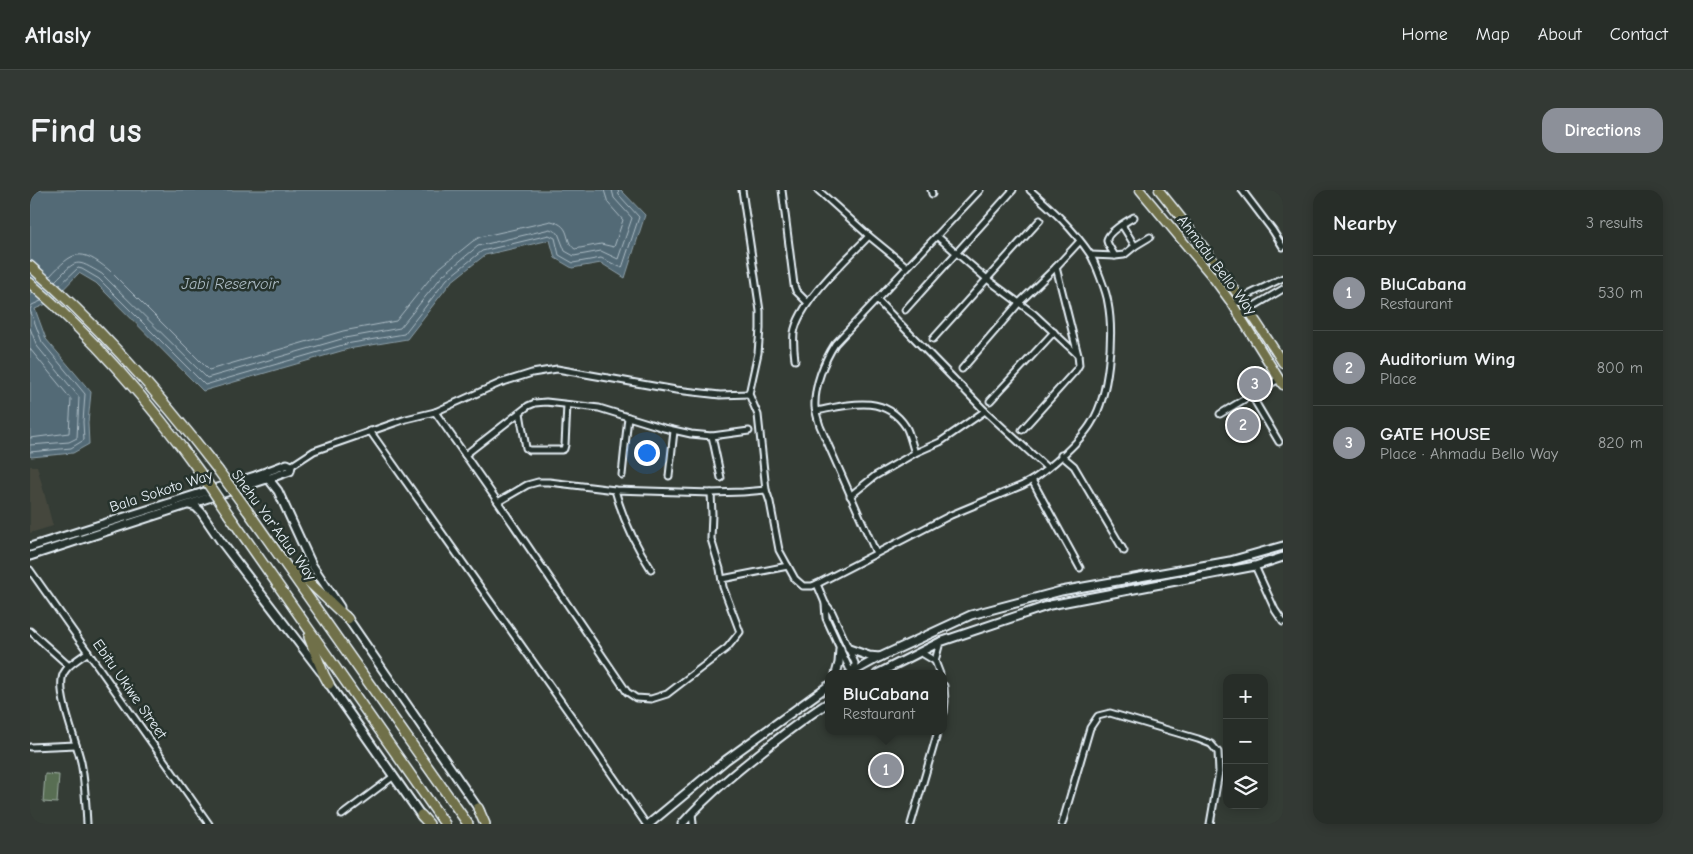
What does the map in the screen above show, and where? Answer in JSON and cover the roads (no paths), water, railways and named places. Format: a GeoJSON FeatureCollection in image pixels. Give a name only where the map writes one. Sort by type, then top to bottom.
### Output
{"type":"FeatureCollection","features":[{"type":"Feature","properties":{"kind":"highway","name":"Shehu Yar'Adua Way"},"geometry":{"type":"LineString","coordinates":[[30,266],[105,335],[150,385],[218,470],[468,824]]}},
{"type":"Feature","properties":{"kind":"highway","name":"Shehu Yar'Adua Way"},"geometry":{"type":"LineString","coordinates":[[30,283],[103,354],[143,398],[202,475],[445,824]]}},
{"type":"Feature","properties":{"kind":"highway"},"geometry":{"type":"LineString","coordinates":[[264,533],[289,563],[348,619]]}},
{"type":"Feature","properties":{"kind":"highway"},"geometry":{"type":"LineString","coordinates":[[282,592],[309,636],[329,684]]}},
{"type":"Feature","properties":{"kind":"highway"},"geometry":{"type":"LineString","coordinates":[[478,808],[485,824]]}},
{"type":"Feature","properties":{"kind":"highway"},"geometry":{"type":"LineString","coordinates":[[421,815],[428,824]]}},
{"type":"Feature","properties":{"kind":"main road","name":"Ahmadu Bello Way"},"geometry":{"type":"LineString","coordinates":[[1140,190],[1233,305],[1281,382]]}},
{"type":"Feature","properties":{"kind":"main road","name":"Ahmadu Bello Way"},"geometry":{"type":"LineString","coordinates":[[1159,190],[1242,298],[1283,363]]}},
{"type":"Feature","properties":{"kind":"street"},"geometry":{"type":"LineString","coordinates":[[742,190],[760,311],[758,353],[749,394],[758,416],[766,490],[779,550],[795,578],[803,586],[817,584],[951,516],[1024,485],[1047,468],[1082,437],[1094,421],[1106,387],[1110,350],[1108,302],[1091,255],[1063,219],[1030,190]]}},
{"type":"Feature","properties":{"kind":"street"},"geometry":{"type":"LineString","coordinates":[[782,190],[794,286],[796,291],[808,303]]}},
{"type":"Feature","properties":{"kind":"street"},"geometry":{"type":"LineString","coordinates":[[818,190],[868,236],[907,267]]}},
{"type":"Feature","properties":{"kind":"street"},"geometry":{"type":"LineString","coordinates":[[876,553],[820,426],[816,411],[818,386],[826,358],[836,344],[876,300],[980,190]]}},
{"type":"Feature","properties":{"kind":"street"},"geometry":{"type":"LineString","coordinates":[[905,310],[1013,190]]}},
{"type":"Feature","properties":{"kind":"street"},"geometry":{"type":"LineString","coordinates":[[1242,190],[1283,247]]}},
{"type":"Feature","properties":{"kind":"street"},"geometry":{"type":"LineString","coordinates":[[1115,256],[1107,243],[1107,238],[1134,217]]}},
{"type":"Feature","properties":{"kind":"street"},"geometry":{"type":"LineString","coordinates":[[933,338],[1040,220]]}},
{"type":"Feature","properties":{"kind":"street"},"geometry":{"type":"LineString","coordinates":[[1122,225],[1135,246]]}},
{"type":"Feature","properties":{"kind":"street"},"geometry":{"type":"LineString","coordinates":[[795,360],[794,334],[797,323],[808,303],[868,236]]}},
{"type":"Feature","properties":{"kind":"street"},"geometry":{"type":"LineString","coordinates":[[938,236],[986,279],[1054,332],[1078,355]]}},
{"type":"Feature","properties":{"kind":"street"},"geometry":{"type":"LineString","coordinates":[[1091,255],[1124,255],[1135,246],[1150,238]]}},
{"type":"Feature","properties":{"kind":"street"},"geometry":{"type":"LineString","coordinates":[[962,369],[1019,303],[1080,241]]}},
{"type":"Feature","properties":{"kind":"street"},"geometry":{"type":"LineString","coordinates":[[1022,430],[1076,370],[1079,364],[1056,267]]}},
{"type":"Feature","properties":{"kind":"street"},"geometry":{"type":"LineString","coordinates":[[1233,305],[1242,298],[1283,278]]}},
{"type":"Feature","properties":{"kind":"street"},"geometry":{"type":"LineString","coordinates":[[1239,315],[1283,289]]}},
{"type":"Feature","properties":{"kind":"street"},"geometry":{"type":"LineString","coordinates":[[876,300],[985,411],[1047,468]]}},
{"type":"Feature","properties":{"kind":"street"},"geometry":{"type":"LineString","coordinates":[[990,401],[1054,332]]}},
{"type":"Feature","properties":{"kind":"street"},"geometry":{"type":"LineString","coordinates":[[291,466],[314,451],[406,419],[434,412],[500,383],[532,373],[557,369],[676,390],[720,395],[749,394]]}},
{"type":"Feature","properties":{"kind":"street"},"geometry":{"type":"LineString","coordinates":[[1220,414],[1253,394],[1281,382]]}},
{"type":"Feature","properties":{"kind":"street"},"geometry":{"type":"LineString","coordinates":[[1253,394],[1253,398],[1279,442]]}},
{"type":"Feature","properties":{"kind":"street"},"geometry":{"type":"LineString","coordinates":[[465,455],[528,406],[546,402],[599,408],[674,431],[712,436],[749,431]]}},
{"type":"Feature","properties":{"kind":"street"},"geometry":{"type":"LineString","coordinates":[[816,411],[860,403],[872,403],[884,408],[894,414],[906,427],[916,453]]}},
{"type":"Feature","properties":{"kind":"street"},"geometry":{"type":"LineString","coordinates":[[520,413],[526,448],[530,450],[562,450],[565,445],[567,405]]}},
{"type":"Feature","properties":{"kind":"street"},"geometry":{"type":"LineString","coordinates":[[850,496],[875,476],[940,442],[985,411]]}},
{"type":"Feature","properties":{"kind":"street"},"geometry":{"type":"LineString","coordinates":[[434,412],[498,502],[627,692],[636,698],[658,698],[673,690],[727,648],[740,632],[723,587],[711,539],[711,492]]}},
{"type":"Feature","properties":{"kind":"street"},"geometry":{"type":"LineString","coordinates":[[622,475],[628,417]]}},
{"type":"Feature","properties":{"kind":"street"},"geometry":{"type":"LineString","coordinates":[[370,431],[648,824],[726,760],[825,688]]}},
{"type":"Feature","properties":{"kind":"street"},"geometry":{"type":"LineString","coordinates":[[669,476],[674,431]]}},
{"type":"Feature","properties":{"kind":"street"},"geometry":{"type":"LineString","coordinates":[[712,436],[721,478]]}},
{"type":"Feature","properties":{"kind":"street"},"geometry":{"type":"LineString","coordinates":[[1061,455],[1074,466],[1124,551]]}},
{"type":"Feature","properties":{"kind":"street","name":"Bala Sokoto Way"},"geometry":{"type":"LineString","coordinates":[[30,547],[255,476],[287,464],[291,466],[290,471],[269,479],[30,556]]}},
{"type":"Feature","properties":{"kind":"street"},"geometry":{"type":"LineString","coordinates":[[278,491],[277,484],[283,474]]}},
{"type":"Feature","properties":{"kind":"street"},"geometry":{"type":"LineString","coordinates":[[255,476],[261,475],[269,479],[278,491],[312,565],[489,824]]}},
{"type":"Feature","properties":{"kind":"street"},"geometry":{"type":"LineString","coordinates":[[1032,480],[1080,568]]}},
{"type":"Feature","properties":{"kind":"street"},"geometry":{"type":"LineString","coordinates":[[498,502],[527,485],[538,482],[615,490],[743,492],[766,490]]}},
{"type":"Feature","properties":{"kind":"street"},"geometry":{"type":"LineString","coordinates":[[615,490],[622,516],[638,550],[650,569]]}},
{"type":"Feature","properties":{"kind":"street"},"geometry":{"type":"LineString","coordinates":[[201,512],[199,502],[201,495],[206,491]]}},
{"type":"Feature","properties":{"kind":"street"},"geometry":{"type":"LineString","coordinates":[[189,504],[201,512],[329,684],[421,815]]}},
{"type":"Feature","properties":{"kind":"street"},"geometry":{"type":"LineString","coordinates":[[858,670],[880,657],[971,615],[1031,598],[1095,584],[1230,561],[1283,546]]}},
{"type":"Feature","properties":{"kind":"street"},"geometry":{"type":"LineString","coordinates":[[885,670],[940,642],[1050,605],[1255,566],[1283,556]]}},
{"type":"Feature","properties":{"kind":"street"},"geometry":{"type":"LineString","coordinates":[[722,579],[788,566]]}},
{"type":"Feature","properties":{"kind":"street"},"geometry":{"type":"LineString","coordinates":[[1255,566],[1275,610],[1283,622]]}},
{"type":"Feature","properties":{"kind":"street","name":"Ebitu Ukiwe Street"},"geometry":{"type":"LineString","coordinates":[[30,570],[208,824]]}},
{"type":"Feature","properties":{"kind":"street"},"geometry":{"type":"LineString","coordinates":[[817,584],[825,604],[826,618],[850,670]]}},
{"type":"Feature","properties":{"kind":"street"},"geometry":{"type":"LineString","coordinates":[[825,604],[832,612],[849,649],[855,663],[854,670]]}},
{"type":"Feature","properties":{"kind":"street"},"geometry":{"type":"LineString","coordinates":[[30,631],[69,666]]}},
{"type":"Feature","properties":{"kind":"street"},"geometry":{"type":"LineString","coordinates":[[935,662],[940,642]]}},
{"type":"Feature","properties":{"kind":"street"},"geometry":{"type":"LineString","coordinates":[[837,670],[840,649]]}},
{"type":"Feature","properties":{"kind":"street"},"geometry":{"type":"LineString","coordinates":[[849,649],[869,656],[880,657]]}},
{"type":"Feature","properties":{"kind":"street"},"geometry":{"type":"LineString","coordinates":[[87,824],[81,763],[63,698],[62,679],[64,672],[69,666],[88,652]]}},
{"type":"Feature","properties":{"kind":"street"},"geometry":{"type":"LineString","coordinates":[[920,652],[935,662],[938,670]]}},
{"type":"Feature","properties":{"kind":"street"},"geometry":{"type":"LineString","coordinates":[[682,823],[747,763],[825,705]]}},
{"type":"Feature","properties":{"kind":"street"},"geometry":{"type":"LineString","coordinates":[[1062,824],[1090,728],[1098,716],[1110,713],[1211,744],[1218,752],[1219,772],[1210,824]]}},
{"type":"Feature","properties":{"kind":"street"},"geometry":{"type":"LineString","coordinates":[[911,824],[937,735]]}},
{"type":"Feature","properties":{"kind":"street"},"geometry":{"type":"LineString","coordinates":[[30,747],[76,745]]}},
{"type":"Feature","properties":{"kind":"street"},"geometry":{"type":"LineString","coordinates":[[342,815],[394,776]]}},
{"type":"Feature","properties":{"kind":"street"},"geometry":{"type":"LineString","coordinates":[[682,823],[693,824],[692,813]]}},
{"type":"Feature","properties":{"kind":"water","name":"Jabi Reservoir"},"geometry":{"type":"Polygon","coordinates":[[[30,190],[621,190],[645,215],[625,278],[601,263],[572,268],[555,258],[550,240],[485,255],[451,282],[407,339],[348,349],[203,391],[96,283],[79,273],[51,302],[35,309],[46,339],[91,392],[88,423],[89,444],[73,453],[31,457],[30,190]]]}},
{"type":"Feature","properties":{"kind":"place","name":"GATE HOUSE"},"geometry":{"type":"Point","coordinates":[1255,384]}},
{"type":"Feature","properties":{"kind":"place","name":"Auditorium Wing"},"geometry":{"type":"Point","coordinates":[1243,425]}},
{"type":"Feature","properties":{"kind":"place","name":"BluCabana"},"geometry":{"type":"Point","coordinates":[886,770]}}]}
